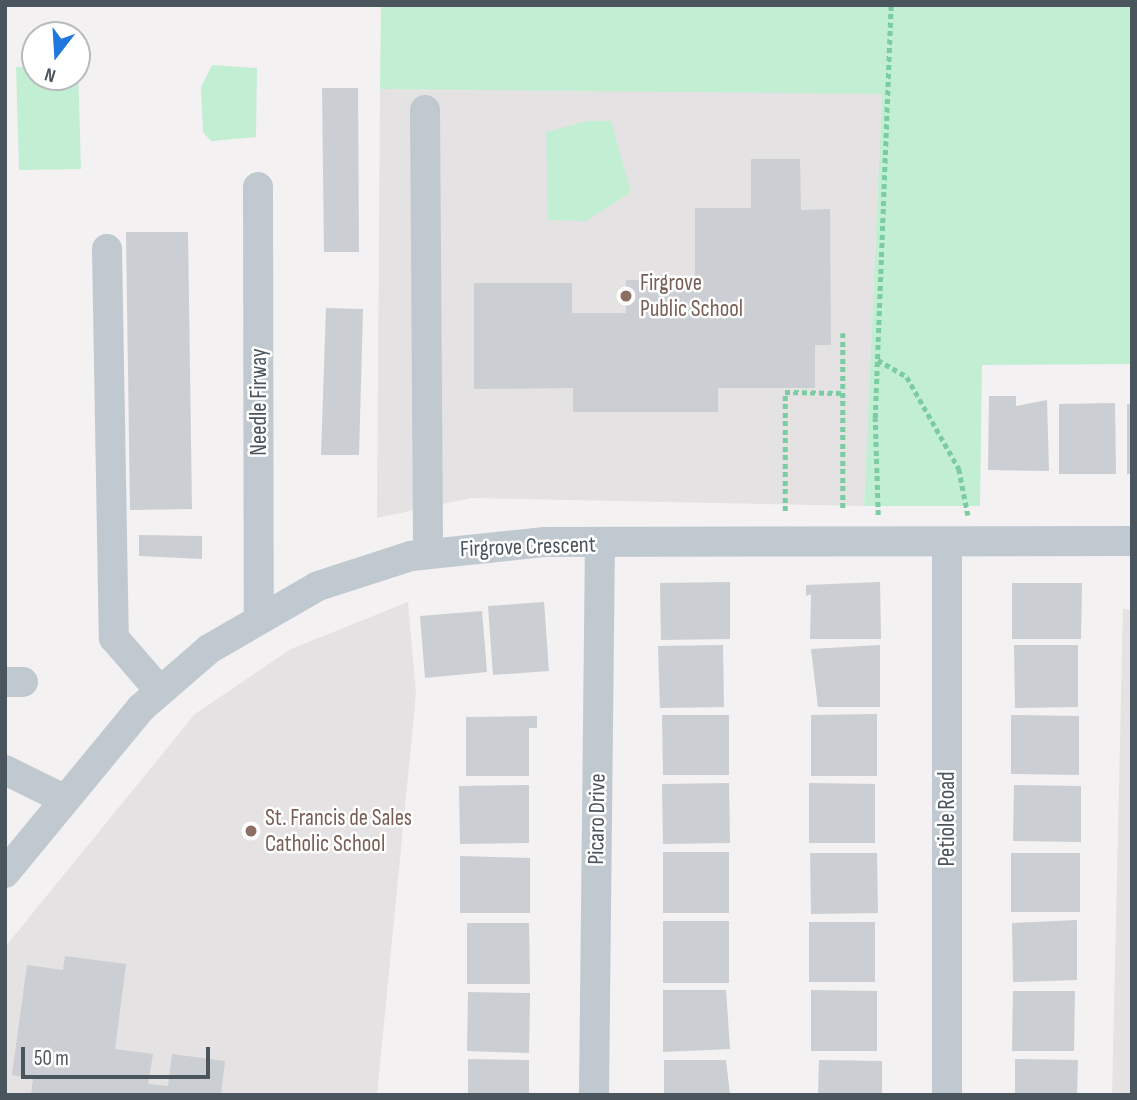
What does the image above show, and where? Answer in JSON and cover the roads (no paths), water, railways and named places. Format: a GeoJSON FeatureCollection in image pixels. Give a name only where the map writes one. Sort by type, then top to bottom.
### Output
{"type":"FeatureCollection","features":[{"type":"Feature","properties":{"kind":"street"},"geometry":{"type":"LineString","coordinates":[[425,110],[428,553]]}},
{"type":"Feature","properties":{"kind":"street","name":"Needle Firway"},"geometry":{"type":"LineString","coordinates":[[258,187],[259,616]]}},
{"type":"Feature","properties":{"kind":"street"},"geometry":{"type":"LineString","coordinates":[[107,249],[114,638],[159,690]]}},
{"type":"Feature","properties":{"kind":"street","name":"Firgrove Crescent"},"geometry":{"type":"LineString","coordinates":[[5,873],[159,690],[259,616],[318,586],[428,553],[490,544],[1132,541]]}},
{"type":"Feature","properties":{"kind":"street","name":"Petiole Road"},"geometry":{"type":"LineString","coordinates":[[947,1095],[958,543]]}},
{"type":"Feature","properties":{"kind":"street","name":"Picaro Drive"},"geometry":{"type":"LineString","coordinates":[[594,1095],[600,544]]}},
{"type":"Feature","properties":{"kind":"street"},"geometry":{"type":"LineString","coordinates":[[6,771],[65,799]]}},
{"type":"Feature","properties":{"kind":"place","name":"Firgrove Public School"},"geometry":{"type":"Point","coordinates":[626,296]}},
{"type":"Feature","properties":{"kind":"place","name":"St. Francis de Sales Catholic School"},"geometry":{"type":"Point","coordinates":[251,831]}}]}
